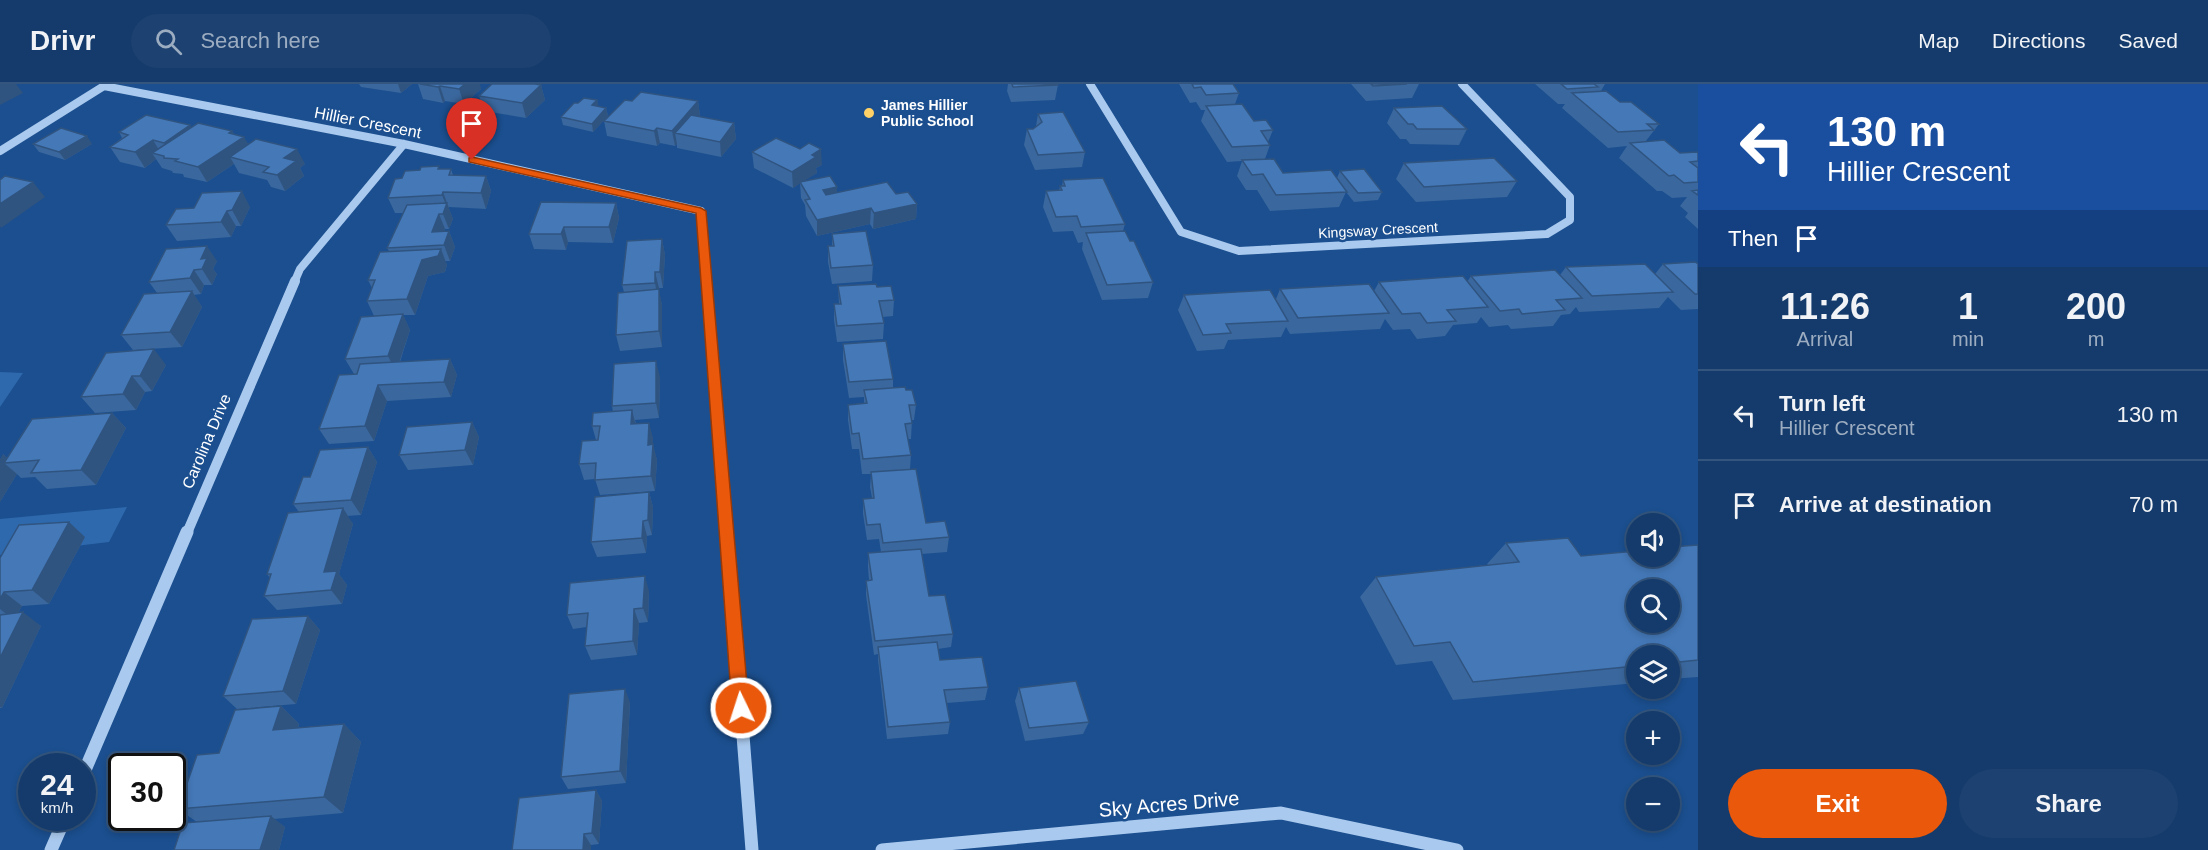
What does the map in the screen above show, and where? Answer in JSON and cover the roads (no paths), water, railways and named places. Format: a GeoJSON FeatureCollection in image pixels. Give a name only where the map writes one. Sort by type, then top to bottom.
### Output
{"type":"FeatureCollection","features":[{"type":"Feature","properties":{"kind":"street","name":"Kingsway Crescent"},"geometry":{"type":"LineString","coordinates":[[1090,84],[1181,232],[1239,251],[1547,234],[1570,220],[1569,197],[1462,84]]}},
{"type":"Feature","properties":{"kind":"street","name":"Hillier Crescent"},"geometry":{"type":"LineString","coordinates":[[106,85],[404,144],[701,211],[752,850]]}},
{"type":"Feature","properties":{"kind":"street"},"geometry":{"type":"LineString","coordinates":[[0,151],[106,85]]}},
{"type":"Feature","properties":{"kind":"street","name":"Carolina Drive"},"geometry":{"type":"LineString","coordinates":[[92,753],[300,269],[404,144]]}},
{"type":"Feature","properties":{"kind":"street","name":"Sky Acres Drive"},"geometry":{"type":"LineString","coordinates":[[882,850],[1281,813],[1457,850]]}},
{"type":"Feature","properties":{"kind":"street"},"geometry":{"type":"LineString","coordinates":[[51,850],[59,831]]}},
{"type":"Feature","properties":{"kind":"place","name":"James Hillier Public School"},"geometry":{"type":"Point","coordinates":[869,113]}}]}
